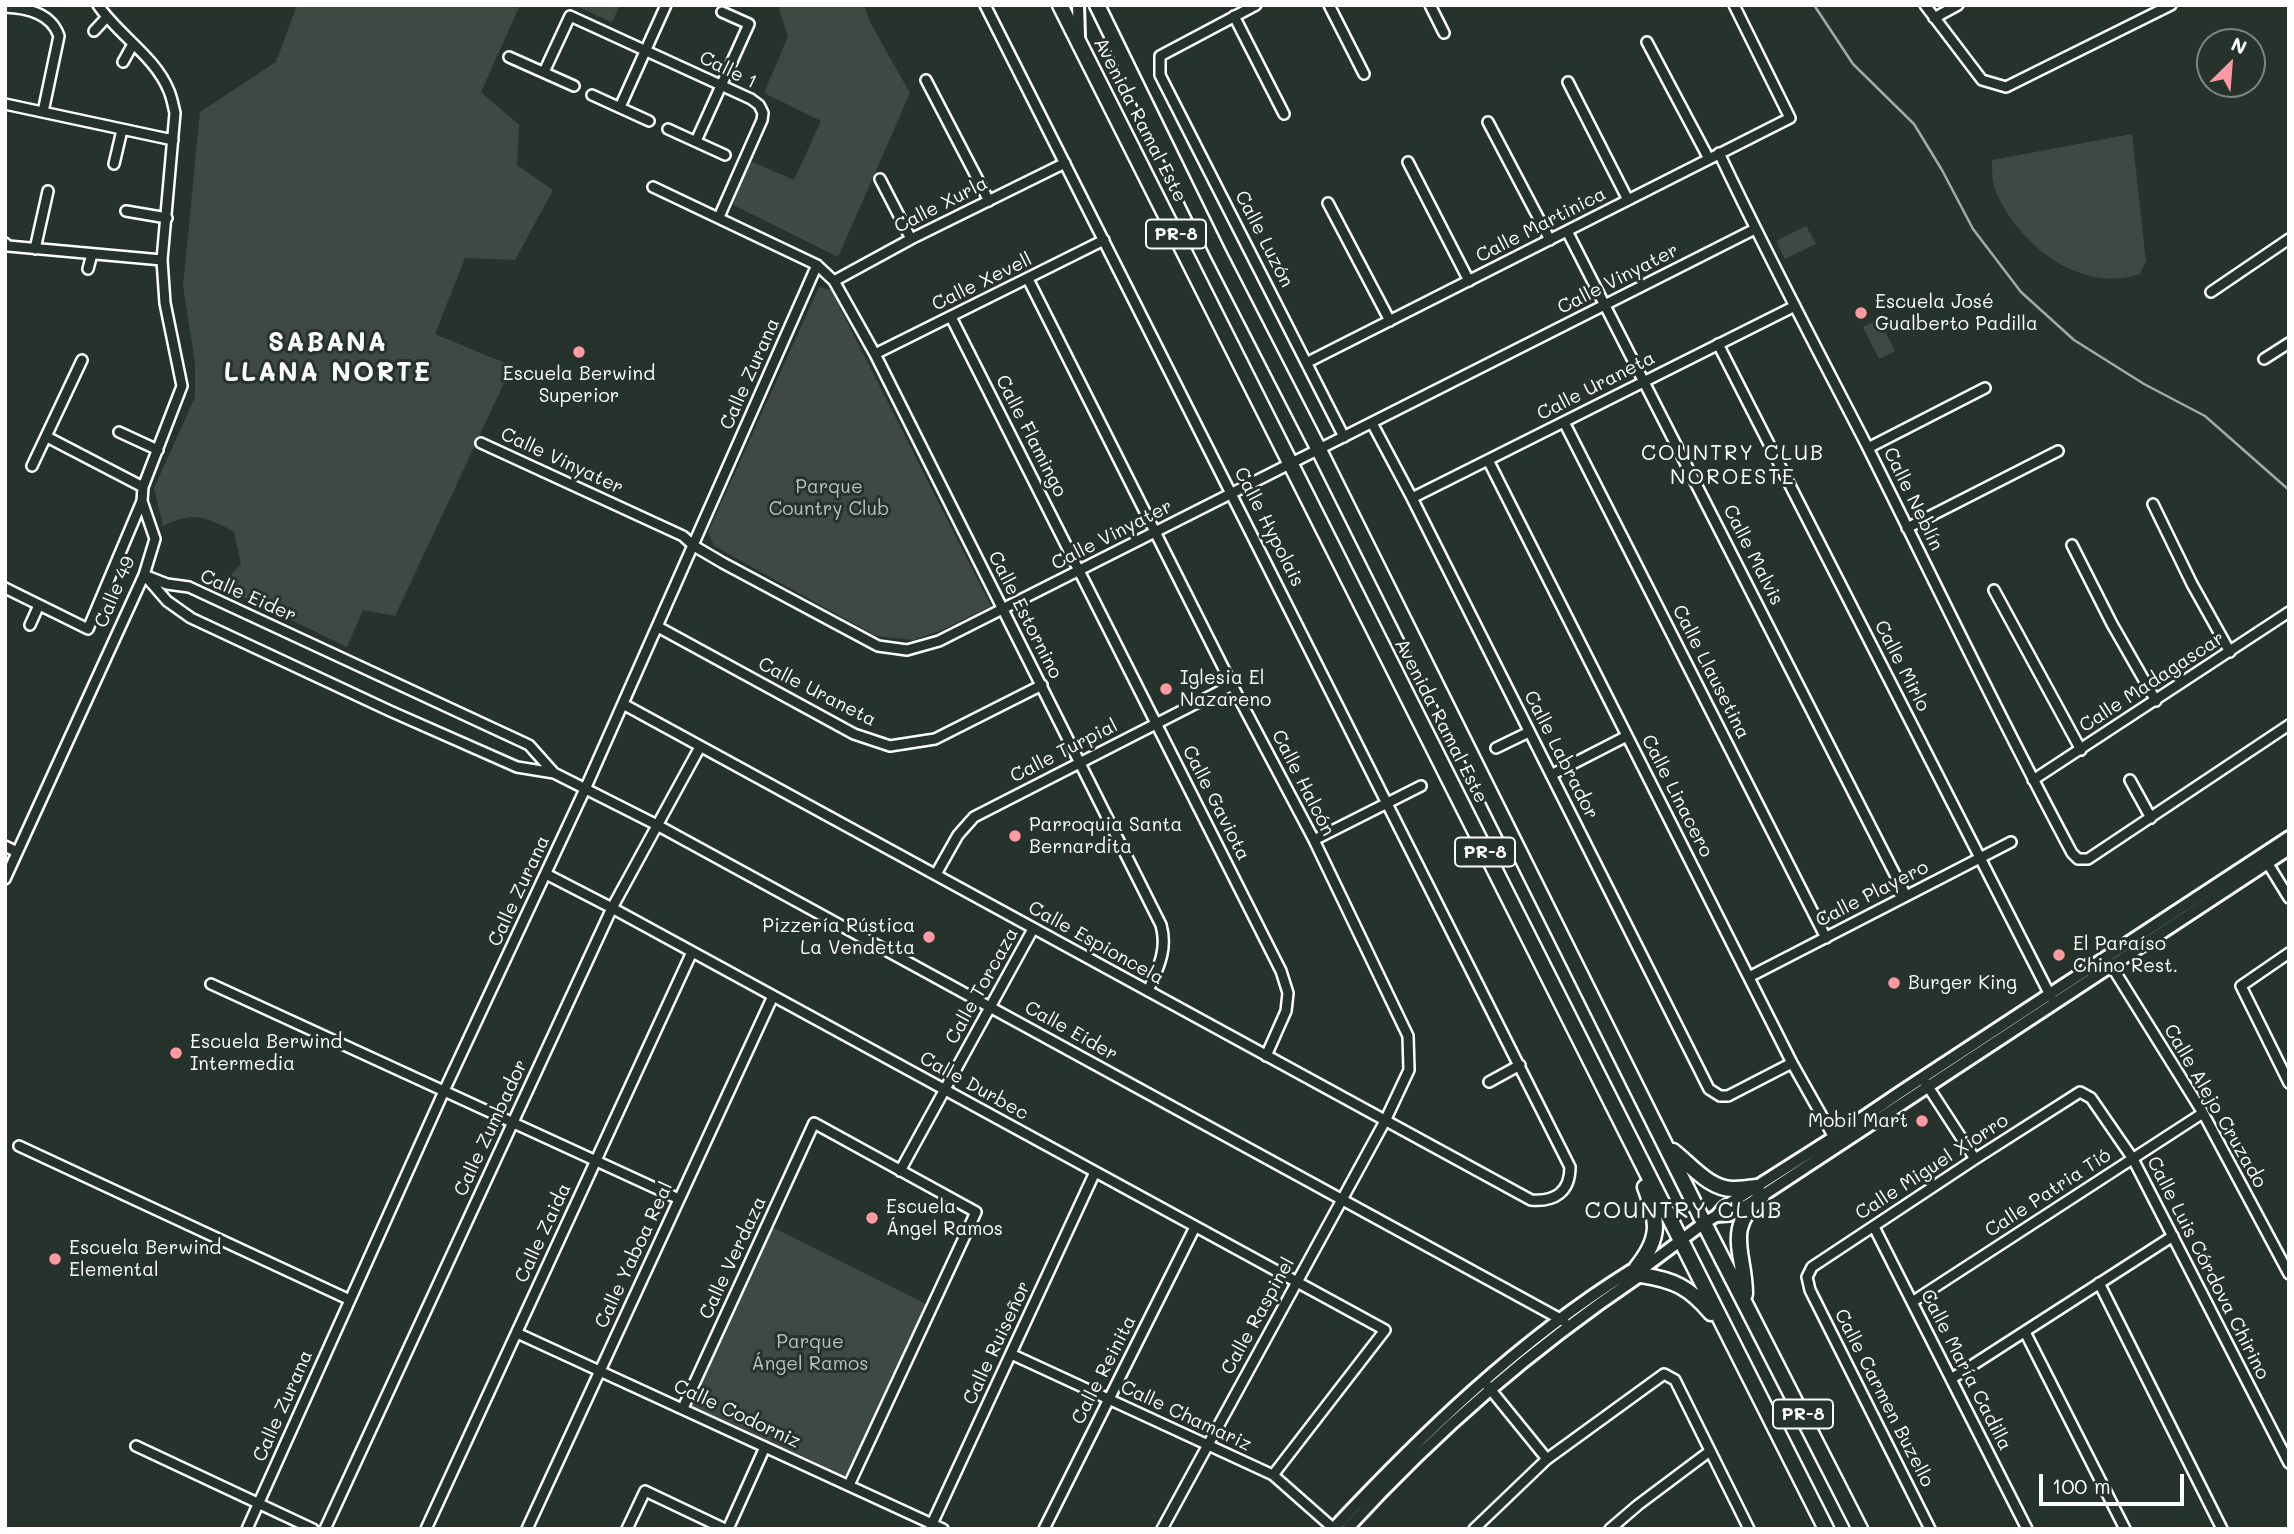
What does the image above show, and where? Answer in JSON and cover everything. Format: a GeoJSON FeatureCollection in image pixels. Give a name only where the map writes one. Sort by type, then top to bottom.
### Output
{"type":"FeatureCollection","features":[{"type":"Feature","properties":{"kind":"main road","name":"Avenida Ramal Este"},"geometry":{"type":"LineString","coordinates":[[1060,5],[1826,1529]]}},
{"type":"Feature","properties":{"kind":"main road","name":"Avenida Ramal Este"},"geometry":{"type":"LineString","coordinates":[[1097,5],[1218,253],[1668,1146],[1710,1220],[1745,1299],[1860,1529]]}},
{"type":"Feature","properties":{"kind":"main road"},"geometry":{"type":"LineString","coordinates":[[1668,1146],[1700,1174],[1718,1185],[1759,1191],[1739,1231],[1745,1299]]}},
{"type":"Feature","properties":{"kind":"main road"},"geometry":{"type":"LineString","coordinates":[[1636,1152],[1656,1229],[1641,1270],[1682,1286],[1699,1299],[1722,1324]]}},
{"type":"Feature","properties":{"kind":"street","name":"Calle 49"},"geometry":{"type":"LineString","coordinates":[[5,879],[144,575],[155,539],[142,500],[143,487],[181,386],[165,303],[162,260],[175,113],[169,90],[157,71],[106,18],[98,5]]}},
{"type":"Feature","properties":{"kind":"street"},"geometry":{"type":"LineString","coordinates":[[620,107],[666,5]]}},
{"type":"Feature","properties":{"kind":"street","name":"Calle Hypolais"},"geometry":{"type":"LineString","coordinates":[[985,5],[1570,1167],[1566,1189],[1555,1198]]}},
{"type":"Feature","properties":{"kind":"street"},"geometry":{"type":"LineString","coordinates":[[1078,5],[1080,45]]}},
{"type":"Feature","properties":{"kind":"street"},"geometry":{"type":"LineString","coordinates":[[1256,5],[1234,16],[1284,114]]}},
{"type":"Feature","properties":{"kind":"street"},"geometry":{"type":"LineString","coordinates":[[1329,5],[1364,74]]}},
{"type":"Feature","properties":{"kind":"street"},"geometry":{"type":"LineString","coordinates":[[1430,5],[1444,33]]}},
{"type":"Feature","properties":{"kind":"street","name":"Calle Martinica"},"geometry":{"type":"LineString","coordinates":[[1308,362],[1790,118],[1734,5]]}},
{"type":"Feature","properties":{"kind":"street"},"geometry":{"type":"LineString","coordinates":[[1925,5],[1982,80],[2006,87],[2171,5]]}},
{"type":"Feature","properties":{"kind":"street"},"geometry":{"type":"LineString","coordinates":[[1934,18],[1958,5]]}},
{"type":"Feature","properties":{"kind":"street"},"geometry":{"type":"LineString","coordinates":[[5,7],[39,13],[52,21],[57,29],[59,36],[43,112]]}},
{"type":"Feature","properties":{"kind":"street"},"geometry":{"type":"LineString","coordinates":[[696,141],[749,24],[722,12]]}},
{"type":"Feature","properties":{"kind":"street","name":"Calle 1"},"geometry":{"type":"LineString","coordinates":[[544,72],[570,16],[722,84],[759,105],[763,113],[762,120],[719,217]]}},
{"type":"Feature","properties":{"kind":"street","name":"Calle Luzón"},"geometry":{"type":"LineString","coordinates":[[1234,16],[1160,56],[1160,75],[1344,437]]}},
{"type":"Feature","properties":{"kind":"street"},"geometry":{"type":"LineString","coordinates":[[94,31],[106,18]]}},
{"type":"Feature","properties":{"kind":"street"},"geometry":{"type":"LineString","coordinates":[[1647,42],[1709,159]]}},
{"type":"Feature","properties":{"kind":"street"},"geometry":{"type":"LineString","coordinates":[[122,62],[133,44]]}},
{"type":"Feature","properties":{"kind":"street"},"geometry":{"type":"LineString","coordinates":[[509,57],[574,86]]}},
{"type":"Feature","properties":{"kind":"street"},"geometry":{"type":"LineString","coordinates":[[926,80],[989,201]]}},
{"type":"Feature","properties":{"kind":"street"},"geometry":{"type":"LineString","coordinates":[[1568,82],[1628,200]]}},
{"type":"Feature","properties":{"kind":"street"},"geometry":{"type":"LineString","coordinates":[[592,95],[649,121]]}},
{"type":"Feature","properties":{"kind":"street"},"geometry":{"type":"LineString","coordinates":[[5,104],[173,140]]}},
{"type":"Feature","properties":{"kind":"street"},"geometry":{"type":"LineString","coordinates":[[1488,122],[1550,240]]}},
{"type":"Feature","properties":{"kind":"street"},"geometry":{"type":"LineString","coordinates":[[668,129],[725,155]]}},
{"type":"Feature","properties":{"kind":"street"},"geometry":{"type":"LineString","coordinates":[[114,163],[122,130]]}},
{"type":"Feature","properties":{"kind":"street","name":"Calle Neblín"},"geometry":{"type":"LineString","coordinates":[[1719,153],[2033,780],[2072,852],[2078,859],[2088,859],[2151,818]]}},
{"type":"Feature","properties":{"kind":"street"},"geometry":{"type":"LineString","coordinates":[[1408,162],[1469,281]]}},
{"type":"Feature","properties":{"kind":"street","name":"Calle Xurla"},"geometry":{"type":"LineString","coordinates":[[834,281],[911,239],[1065,163]]}},
{"type":"Feature","properties":{"kind":"street"},"geometry":{"type":"LineString","coordinates":[[880,179],[911,239]]}},
{"type":"Feature","properties":{"kind":"street","name":"Calle Estornino"},"geometry":{"type":"LineString","coordinates":[[653,187],[817,265],[834,281],[875,355],[1161,925],[1164,937],[1162,960],[1148,991]]}},
{"type":"Feature","properties":{"kind":"street"},"geometry":{"type":"LineString","coordinates":[[35,249],[48,191]]}},
{"type":"Feature","properties":{"kind":"street"},"geometry":{"type":"LineString","coordinates":[[1328,203],[1390,321]]}},
{"type":"Feature","properties":{"kind":"street"},"geometry":{"type":"LineString","coordinates":[[126,211],[167,218]]}},
{"type":"Feature","properties":{"kind":"street","name":"Calle Vinyater"},"geometry":{"type":"LineString","coordinates":[[481,443],[684,536],[694,546],[878,646],[907,650],[939,641],[1002,610],[1755,229]]}},
{"type":"Feature","properties":{"kind":"street","name":"Calle Malvis"},"geometry":{"type":"LineString","coordinates":[[1567,231],[1906,896]]}},
{"type":"Feature","properties":{"kind":"street"},"geometry":{"type":"LineString","coordinates":[[2211,292],[2289,239]]}},
{"type":"Feature","properties":{"kind":"street","name":"Calle Xevell"},"geometry":{"type":"LineString","coordinates":[[875,355],[1104,240]]}},
{"type":"Feature","properties":{"kind":"street"},"geometry":{"type":"LineString","coordinates":[[6,247],[162,260]]}},
{"type":"Feature","properties":{"kind":"street"},"geometry":{"type":"LineString","coordinates":[[88,269],[92,254]]}},
{"type":"Feature","properties":{"kind":"street","name":"Calle Zurana"},"geometry":{"type":"LineString","coordinates":[[247,1529],[586,787],[817,265]]}},
{"type":"Feature","properties":{"kind":"street","name":"Calle Halcón"},"geometry":{"type":"LineString","coordinates":[[1028,279],[1232,685],[1314,841],[1408,1036],[1409,1070],[1385,1121]]}},
{"type":"Feature","properties":{"kind":"street","name":"Calle Uraneta"},"geometry":{"type":"LineString","coordinates":[[1412,498],[1794,306]]}},
{"type":"Feature","properties":{"kind":"street","name":"Calle Flamingo"},"geometry":{"type":"LineString","coordinates":[[951,317],[1079,571]]}},
{"type":"Feature","properties":{"kind":"street"},"geometry":{"type":"LineString","coordinates":[[2264,359],[2289,343]]}},
{"type":"Feature","properties":{"kind":"street","name":"Calle Mirlo"},"geometry":{"type":"LineString","coordinates":[[1718,344],[2052,998]]}},
{"type":"Feature","properties":{"kind":"street"},"geometry":{"type":"LineString","coordinates":[[32,466],[82,360]]}},
{"type":"Feature","properties":{"kind":"street"},"geometry":{"type":"LineString","coordinates":[[1868,448],[1985,388]]}},
{"type":"Feature","properties":{"kind":"street","name":"Calle Llausetina"},"geometry":{"type":"LineString","coordinates":[[1564,422],[1826,937]]}},
{"type":"Feature","properties":{"kind":"street","name":"Calle Labrador"},"geometry":{"type":"LineString","coordinates":[[1372,423],[1709,1088],[1720,1096],[1728,1096],[1792,1063]]}},
{"type":"Feature","properties":{"kind":"street"},"geometry":{"type":"LineString","coordinates":[[119,432],[158,450]]}},
{"type":"Feature","properties":{"kind":"street"},"geometry":{"type":"LineString","coordinates":[[47,437],[143,487]]}},
{"type":"Feature","properties":{"kind":"street"},"geometry":{"type":"LineString","coordinates":[[1907,528],[2058,451]]}},
{"type":"Feature","properties":{"kind":"street","name":"Calle Linacero"},"geometry":{"type":"LineString","coordinates":[[1488,460],[1792,1063],[1837,1141]]}},
{"type":"Feature","properties":{"kind":"street"},"geometry":{"type":"LineString","coordinates":[[5,588],[88,629],[142,500]]}},
{"type":"Feature","properties":{"kind":"street"},"geometry":{"type":"LineString","coordinates":[[2153,504],[2192,584],[2231,652]]}},
{"type":"Feature","properties":{"kind":"street"},"geometry":{"type":"LineString","coordinates":[[2072,545],[2112,624],[2156,701]]}},
{"type":"Feature","properties":{"kind":"street","name":"Calle Gaviota"},"geometry":{"type":"LineString","coordinates":[[1079,571],[1281,971],[1287,993],[1286,1011],[1266,1056]]}},
{"type":"Feature","properties":{"kind":"street","name":"Calle Eider"},"geometry":{"type":"LineString","coordinates":[[144,575],[167,601],[191,618],[378,706],[517,767],[554,773],[586,787],[1564,1321]]}},
{"type":"Feature","properties":{"kind":"street","name":"Calle Eider"},"geometry":{"type":"LineString","coordinates":[[144,575],[167,584],[189,587],[529,746],[554,773]]}},
{"type":"Feature","properties":{"kind":"street"},"geometry":{"type":"LineString","coordinates":[[1994,590],[2081,750]]}},
{"type":"Feature","properties":{"kind":"street"},"geometry":{"type":"LineString","coordinates":[[30,625],[39,605]]}},
{"type":"Feature","properties":{"kind":"street","name":"Calle Madagascar"},"geometry":{"type":"LineString","coordinates":[[2033,780],[2289,612]]}},
{"type":"Feature","properties":{"kind":"street","name":"Calle Uraneta"},"geometry":{"type":"LineString","coordinates":[[658,627],[854,734],[890,746],[935,739],[1042,685]]}},
{"type":"Feature","properties":{"kind":"street","name":"Calle Turpial"},"geometry":{"type":"LineString","coordinates":[[936,874],[958,835],[974,817],[1232,685]]}},
{"type":"Feature","properties":{"kind":"street","name":"Calle Espioncela"},"geometry":{"type":"LineString","coordinates":[[623,704],[1531,1200],[1555,1198]]}},
{"type":"Feature","properties":{"kind":"street"},"geometry":{"type":"LineString","coordinates":[[2130,780],[2151,818],[2289,725]]}},
{"type":"Feature","properties":{"kind":"street"},"geometry":{"type":"LineString","coordinates":[[1496,748],[1529,732]]}},
{"type":"Feature","properties":{"kind":"street"},"geometry":{"type":"LineString","coordinates":[[1551,775],[1627,736]]}},
{"type":"Feature","properties":{"kind":"street","name":"Calle Zumbador"},"geometry":{"type":"LineString","coordinates":[[325,1529],[612,908],[700,747]]}},
{"type":"Feature","properties":{"kind":"street"},"geometry":{"type":"LineString","coordinates":[[1314,841],[1421,786]]}},
{"type":"Feature","properties":{"kind":"street"},"geometry":{"type":"LineString","coordinates":[[1333,1528],[1406,1451],[1564,1321],[1710,1220],[1730,1215],[1759,1191],[2265,858],[2289,837]]}},
{"type":"Feature","properties":{"kind":"street","name":"Calle Playero"},"geometry":{"type":"LineString","coordinates":[[1749,977],[2011,842]]}},
{"type":"Feature","properties":{"kind":"street"},"geometry":{"type":"LineString","coordinates":[[5,846],[17,852]]}},
{"type":"Feature","properties":{"kind":"street"},"geometry":{"type":"LineString","coordinates":[[2265,858],[2289,849]]}},
{"type":"Feature","properties":{"kind":"street"},"geometry":{"type":"LineString","coordinates":[[2265,858],[2289,898]]}},
{"type":"Feature","properties":{"kind":"street","name":"Calle Durbec"},"geometry":{"type":"LineString","coordinates":[[546,874],[1385,1330],[1273,1475]]}},
{"type":"Feature","properties":{"kind":"street","name":"Calle Torcaza"},"geometry":{"type":"LineString","coordinates":[[900,1171],[1033,929]]}},
{"type":"Feature","properties":{"kind":"street","name":"Calle Zaida"},"geometry":{"type":"LineString","coordinates":[[426,1529],[692,952]]}},
{"type":"Feature","properties":{"kind":"street"},"geometry":{"type":"LineString","coordinates":[[2289,953],[2241,986],[2289,1083]]}},
{"type":"Feature","properties":{"kind":"street","name":"Calle Alejo Cruzado"},"geometry":{"type":"LineString","coordinates":[[2108,961],[2203,1112],[2289,1274]]}},
{"type":"Feature","properties":{"kind":"street"},"geometry":{"type":"LineString","coordinates":[[211,984],[679,1199]]}},
{"type":"Feature","properties":{"kind":"street","name":"Calle Yaboa Real"},"geometry":{"type":"LineString","coordinates":[[527,1529],[773,996]]}},
{"type":"Feature","properties":{"kind":"street"},"geometry":{"type":"LineString","coordinates":[[1489,1082],[1520,1065]]}},
{"type":"Feature","properties":{"kind":"street"},"geometry":{"type":"LineString","coordinates":[[1925,1082],[1975,1159]]}},
{"type":"Feature","properties":{"kind":"street","name":"Calle Miguel Xiorro"},"geometry":{"type":"LineString","coordinates":[[1808,1282],[1807,1277],[1812,1267],[2080,1092],[2087,1096]]}},
{"type":"Feature","properties":{"kind":"street","name":"Calle Luis Córdova Chirino"},"geometry":{"type":"LineString","coordinates":[[2087,1096],[2133,1159],[2289,1463]]}},
{"type":"Feature","properties":{"kind":"street","name":"Calle Patria Tió"},"geometry":{"type":"LineString","coordinates":[[1912,1302],[2203,1112]]}},
{"type":"Feature","properties":{"kind":"street","name":"Calle Raspinel"},"geometry":{"type":"LineString","coordinates":[[1162,1529],[1385,1121]]}},
{"type":"Feature","properties":{"kind":"street","name":"Calle Verdaza"},"geometry":{"type":"LineString","coordinates":[[683,1408],[814,1123],[900,1171]]}},
{"type":"Feature","properties":{"kind":"street"},"geometry":{"type":"LineString","coordinates":[[19,1146],[350,1300]]}},
{"type":"Feature","properties":{"kind":"street"},"geometry":{"type":"LineString","coordinates":[[849,1485],[976,1212],[900,1171]]}},
{"type":"Feature","properties":{"kind":"street","name":"Calle Ruiseñor"},"geometry":{"type":"LineString","coordinates":[[931,1526],[1095,1172]]}},
{"type":"Feature","properties":{"kind":"street","name":"Calle Reinita"},"geometry":{"type":"LineString","coordinates":[[1044,1529],[1195,1227]]}},
{"type":"Feature","properties":{"kind":"street","name":"Calle María Cadilla"},"geometry":{"type":"LineString","coordinates":[[1874,1227],[2027,1529]]}},
{"type":"Feature","properties":{"kind":"street"},"geometry":{"type":"LineString","coordinates":[[1951,1378],[2173,1236]]}},
{"type":"Feature","properties":{"kind":"street","name":"Calle Carmen Buzello"},"geometry":{"type":"LineString","coordinates":[[1808,1282],[1930,1529]]}},
{"type":"Feature","properties":{"kind":"street"},"geometry":{"type":"LineString","coordinates":[[2099,1283],[2222,1529]]}},
{"type":"Feature","properties":{"kind":"street"},"geometry":{"type":"LineString","coordinates":[[2025,1332],[2125,1529]]}},
{"type":"Feature","properties":{"kind":"street","name":"Calle Codorniz"},"geometry":{"type":"LineString","coordinates":[[517,1333],[849,1485],[931,1526],[943,1529]]}},
{"type":"Feature","properties":{"kind":"street","name":"Calle Chamariz"},"geometry":{"type":"LineString","coordinates":[[1011,1354],[1273,1475],[1333,1528]]}},
{"type":"Feature","properties":{"kind":"street"},"geometry":{"type":"LineString","coordinates":[[1474,1529],[1547,1459],[1664,1374],[1675,1380],[1749,1529]]}},
{"type":"Feature","properties":{"kind":"street"},"geometry":{"type":"LineString","coordinates":[[1486,1384],[1547,1459]]}},
{"type":"Feature","properties":{"kind":"street"},"geometry":{"type":"LineString","coordinates":[[1347,1529],[1486,1384]]}},
{"type":"Feature","properties":{"kind":"street"},"geometry":{"type":"LineString","coordinates":[[136,1446],[313,1529]]}},
{"type":"Feature","properties":{"kind":"street"},"geometry":{"type":"LineString","coordinates":[[627,1529],[645,1491],[727,1529],[765,1447]]}},
{"type":"Feature","properties":{"kind":"street"},"geometry":{"type":"LineString","coordinates":[[1610,1529],[1637,1505],[1710,1451]]}},
{"type":"Feature","properties":{"kind":"green space"},"geometry":{"type":"Polygon","coordinates":[[[297,5],[520,5],[481,92],[519,125],[517,165],[553,190],[515,260],[465,258],[435,334],[512,366],[395,616],[363,610],[347,647],[221,586],[241,564],[234,532],[208,520],[192,517],[163,526],[154,488],[195,397],[195,363],[183,286],[200,112],[276,62],[297,5]]]}},
{"type":"Feature","properties":{"kind":"green space"},"geometry":{"type":"Polygon","coordinates":[[[574,5],[620,5],[612,22],[574,5]]]}},
{"type":"Feature","properties":{"kind":"green space"},"geometry":{"type":"Polygon","coordinates":[[[778,5],[864,5],[870,22],[910,93],[838,257],[733,205],[750,161],[794,180],[821,121],[764,93],[788,37],[778,5]]]}},
{"type":"Feature","properties":{"kind":"green space"},"geometry":{"type":"Polygon","coordinates":[[[2132,134],[2146,261],[2140,274],[2118,278],[2096,277],[2075,271],[2036,247],[2006,212],[1996,192],[1992,160],[2132,134]]]}},
{"type":"Feature","properties":{"kind":"green space"},"geometry":{"type":"Polygon","coordinates":[[[1806,226],[1816,244],[1785,259],[1776,241],[1806,226]]]}},
{"type":"Feature","properties":{"kind":"green space","name":"Parque Country Club"},"geometry":{"type":"Polygon","coordinates":[[[819,287],[831,290],[991,606],[940,631],[913,640],[876,636],[714,546],[708,532],[819,287]]]}},
{"type":"Feature","properties":{"kind":"green space"},"geometry":{"type":"Polygon","coordinates":[[[1879,319],[1895,351],[1879,359],[1863,327],[1879,319]]]}},
{"type":"Feature","properties":{"kind":"green space","name":"Parque Ángel Ramos"},"geometry":{"type":"Polygon","coordinates":[[[768,1225],[932,1307],[849,1485],[683,1408],[768,1225]]]}},
{"type":"Feature","properties":{"kind":"waterway"},"geometry":{"type":"LineString","coordinates":[[1814,5],[1853,64],[1914,124],[1973,229],[2021,292],[2074,340],[2144,384],[2205,416],[2289,490]]}},
{"type":"Feature","properties":{"kind":"place","name":"Escuela José Gualberto Padilla"},"geometry":{"type":"Point","coordinates":[1861,313]}},
{"type":"Feature","properties":{"kind":"place","name":"Escuela Berwind Superior"},"geometry":{"type":"Point","coordinates":[579,352]}},
{"type":"Feature","properties":{"kind":"place","name":"Iglesia El Nazareno"},"geometry":{"type":"Point","coordinates":[1166,689]}},
{"type":"Feature","properties":{"kind":"place","name":"Parroquia Santa Bernardita"},"geometry":{"type":"Point","coordinates":[1015,836]}},
{"type":"Feature","properties":{"kind":"place","name":"Pizzería Rústica La Vendetta"},"geometry":{"type":"Point","coordinates":[929,937]}},
{"type":"Feature","properties":{"kind":"place","name":"El Paraíso Chino Rest."},"geometry":{"type":"Point","coordinates":[2059,955]}},
{"type":"Feature","properties":{"kind":"place","name":"Burger King"},"geometry":{"type":"Point","coordinates":[1894,983]}},
{"type":"Feature","properties":{"kind":"place","name":"Escuela Berwind Intermedia"},"geometry":{"type":"Point","coordinates":[176,1053]}},
{"type":"Feature","properties":{"kind":"place","name":"Mobil Mart"},"geometry":{"type":"Point","coordinates":[1922,1121]}},
{"type":"Feature","properties":{"kind":"place","name":"Escuela Ángel Ramos"},"geometry":{"type":"Point","coordinates":[872,1218]}},
{"type":"Feature","properties":{"kind":"place","name":"Escuela Berwind Elemental"},"geometry":{"type":"Point","coordinates":[55,1259]}},
{"type":"Feature","properties":{"kind":"district","name":"SABANA LLANA NORTE"},"geometry":{"type":"Point","coordinates":[328,358]}},
{"type":"Feature","properties":{"kind":"district","name":"COUNTRY CLUB NOROESTE"},"geometry":{"type":"Point","coordinates":[1733,466]}},
{"type":"Feature","properties":{"kind":"district","name":"COUNTRY CLUB"},"geometry":{"type":"Point","coordinates":[1684,1211]}}]}
